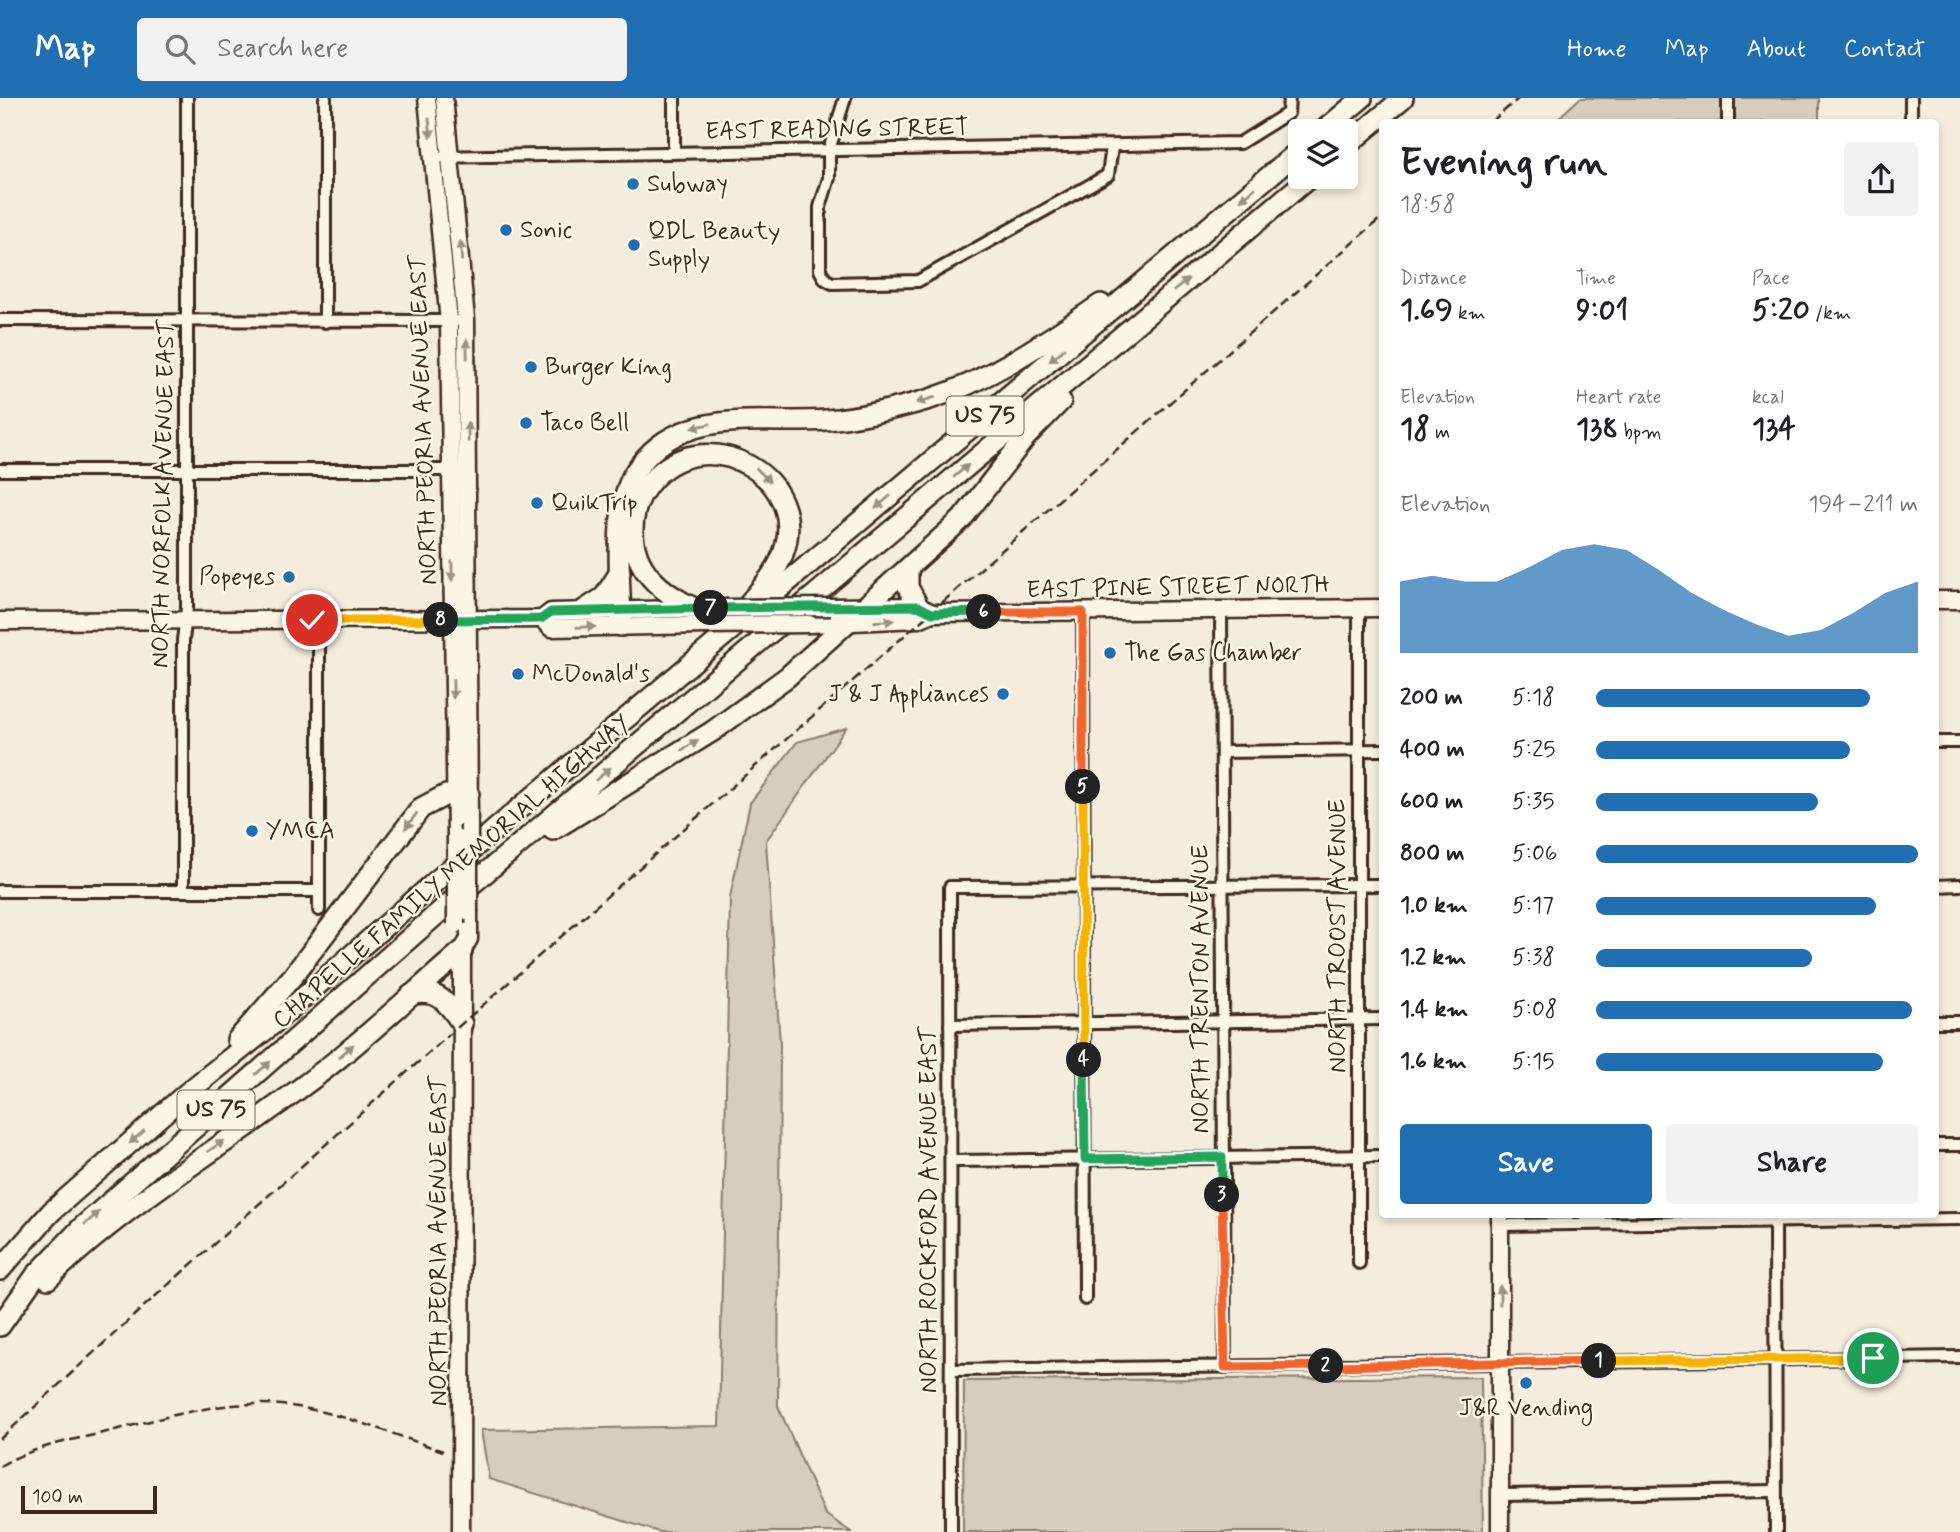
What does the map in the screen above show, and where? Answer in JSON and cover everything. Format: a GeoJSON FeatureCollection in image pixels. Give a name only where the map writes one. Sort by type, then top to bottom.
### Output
{"type":"FeatureCollection","features":[{"type":"Feature","properties":{"kind":"highway"},"geometry":{"type":"LineString","coordinates":[[1337,119],[1362,98]]}},
{"type":"Feature","properties":{"kind":"highway"},"geometry":{"type":"LineString","coordinates":[[1358,136],[1403,98]]}},
{"type":"Feature","properties":{"kind":"highway","name":"CHAPELLE FAMILY MEMORIAL HIGHWAY"},"geometry":{"type":"LineString","coordinates":[[0,1270],[51,1212],[188,1092],[273,1024],[515,812],[1288,160]]}},
{"type":"Feature","properties":{"kind":"highway","name":"CHAPELLE FAMILY MEMORIAL HIGHWAY"},"geometry":{"type":"LineString","coordinates":[[0,1326],[36,1275],[81,1228],[476,881],[1296,189]]}},
{"type":"Feature","properties":{"kind":"highway"},"geometry":{"type":"LineString","coordinates":[[621,618],[622,513],[628,485],[646,457],[671,436],[716,423],[854,416],[909,405],[953,390],[1032,351],[1184,248]]}},
{"type":"Feature","properties":{"kind":"highway"},"geometry":{"type":"LineString","coordinates":[[476,881],[610,792],[748,708],[849,624],[865,606],[962,519],[1027,437],[1129,329]]}},
{"type":"Feature","properties":{"kind":"highway"},"geometry":{"type":"LineString","coordinates":[[699,616],[664,592],[644,571],[634,542],[634,514],[646,488],[668,465],[696,454],[728,455],[750,464],[767,478],[780,499],[787,530],[783,552],[772,575],[721,639]]}},
{"type":"Feature","properties":{"kind":"highway"},"geometry":{"type":"LineString","coordinates":[[908,569],[908,587],[925,610]]}},
{"type":"Feature","properties":{"kind":"highway"},"geometry":{"type":"LineString","coordinates":[[584,610],[604,597],[621,572]]}},
{"type":"Feature","properties":{"kind":"highway"},"geometry":{"type":"LineString","coordinates":[[188,1092],[263,1012],[421,808],[432,800],[462,794]]}},
{"type":"Feature","properties":{"kind":"highway"},"geometry":{"type":"LineString","coordinates":[[0,1326],[95,1236],[179,1171],[323,1072],[462,951]]}},
{"type":"Feature","properties":{"kind":"highway"},"geometry":{"type":"LineString","coordinates":[[411,995],[423,992],[439,996],[448,1003],[462,1024]]}},
{"type":"Feature","properties":{"kind":"main road","name":"NORTH PEORIA AVENUE EAST"},"geometry":{"type":"LineString","coordinates":[[427,98],[449,322],[452,621],[462,794],[469,825],[468,939],[462,951],[461,1532]]}},
{"type":"Feature","properties":{"kind":"main road","name":"NORTH PEORIA AVENUE EAST"},"geometry":{"type":"LineString","coordinates":[[444,98],[466,319],[470,620],[462,794],[456,838],[456,940],[462,951]]}},
{"type":"Feature","properties":{"kind":"main road"},"geometry":{"type":"LineString","coordinates":[[1939,600],[1960,600]]}},
{"type":"Feature","properties":{"kind":"main road","name":"EAST PINE STREET NORTH"},"geometry":{"type":"LineString","coordinates":[[699,616],[726,608],[865,606],[925,610],[1083,612],[1379,608]]}},
{"type":"Feature","properties":{"kind":"main road","name":"EAST PINE STREET NORTH"},"geometry":{"type":"LineString","coordinates":[[0,621],[452,621],[541,619],[551,612],[584,610],[621,618]]}},
{"type":"Feature","properties":{"kind":"main road","name":"EAST PINE STREET NORTH"},"geometry":{"type":"LineString","coordinates":[[541,619],[551,628],[621,618],[699,616],[809,624],[849,624],[919,619],[925,610]]}},
{"type":"Feature","properties":{"kind":"main road"},"geometry":{"type":"LineString","coordinates":[[1500,1220],[1500,1532]]}},
{"type":"Feature","properties":{"kind":"street","name":"NORTH NORFOLK AVENUE EAST"},"geometry":{"type":"LineString","coordinates":[[183,891],[188,470],[187,98]]}},
{"type":"Feature","properties":{"kind":"street"},"geometry":{"type":"LineString","coordinates":[[325,322],[326,98]]}},
{"type":"Feature","properties":{"kind":"street"},"geometry":{"type":"LineString","coordinates":[[674,98],[674,153]]}},
{"type":"Feature","properties":{"kind":"street"},"geometry":{"type":"LineString","coordinates":[[845,98],[830,150],[829,178],[821,207],[822,277],[832,283],[912,284],[1108,175],[1112,147]]}},
{"type":"Feature","properties":{"kind":"street","name":"EAST READING STREET"},"geometry":{"type":"LineString","coordinates":[[434,157],[1241,143],[1289,113],[1289,98]]}},
{"type":"Feature","properties":{"kind":"street"},"geometry":{"type":"LineString","coordinates":[[1728,98],[1728,119]]}},
{"type":"Feature","properties":{"kind":"street"},"geometry":{"type":"LineString","coordinates":[[1911,98],[1911,119]]}},
{"type":"Feature","properties":{"kind":"street"},"geometry":{"type":"LineString","coordinates":[[0,320],[449,322],[466,319]]}},
{"type":"Feature","properties":{"kind":"street"},"geometry":{"type":"LineString","coordinates":[[0,470],[452,470],[469,467]]}},
{"type":"Feature","properties":{"kind":"street","name":"NORTH TROOST AVENUE"},"geometry":{"type":"LineString","coordinates":[[1359,609],[1360,1263]]}},
{"type":"Feature","properties":{"kind":"street","name":"NORTH TRENTON AVENUE"},"geometry":{"type":"LineString","coordinates":[[1221,610],[1225,1367]]}},
{"type":"Feature","properties":{"kind":"street"},"geometry":{"type":"LineString","coordinates":[[1083,612],[1085,1299]]}},
{"type":"Feature","properties":{"kind":"street"},"geometry":{"type":"LineString","coordinates":[[318,620],[319,911]]}},
{"type":"Feature","properties":{"kind":"street"},"geometry":{"type":"LineString","coordinates":[[1939,742],[1960,742]]}},
{"type":"Feature","properties":{"kind":"street"},"geometry":{"type":"LineString","coordinates":[[1222,752],[1379,750]]}},
{"type":"Feature","properties":{"kind":"street"},"geometry":{"type":"LineString","coordinates":[[1084,886],[1379,885]]}},
{"type":"Feature","properties":{"kind":"street","name":"NORTH ROCKFORD AVENUE EAST"},"geometry":{"type":"LineString","coordinates":[[951,1532],[950,887],[1084,886]]}},
{"type":"Feature","properties":{"kind":"street"},"geometry":{"type":"LineString","coordinates":[[1939,886],[1960,886]]}},
{"type":"Feature","properties":{"kind":"street"},"geometry":{"type":"LineString","coordinates":[[0,891],[318,891]]}},
{"type":"Feature","properties":{"kind":"street"},"geometry":{"type":"LineString","coordinates":[[950,1025],[1379,1020]]}},
{"type":"Feature","properties":{"kind":"street"},"geometry":{"type":"LineString","coordinates":[[1939,1022],[1960,1022]]}},
{"type":"Feature","properties":{"kind":"street"},"geometry":{"type":"LineString","coordinates":[[1939,1145],[1960,1145]]}},
{"type":"Feature","properties":{"kind":"street"},"geometry":{"type":"LineString","coordinates":[[951,1161],[1379,1156]]}},
{"type":"Feature","properties":{"kind":"street"},"geometry":{"type":"LineString","coordinates":[[1775,1218],[1776,1532]]}},
{"type":"Feature","properties":{"kind":"street"},"geometry":{"type":"LineString","coordinates":[[1500,1220],[1960,1219]]}},
{"type":"Feature","properties":{"kind":"street"},"geometry":{"type":"LineString","coordinates":[[951,1370],[1960,1357]]}},
{"type":"Feature","properties":{"kind":"street"},"geometry":{"type":"LineString","coordinates":[[1500,1495],[1775,1491]]}},
{"type":"Feature","properties":{"kind":"shaded area"},"geometry":{"type":"Polygon","coordinates":[[[1580,98],[1819,98],[1819,119],[1557,119],[1580,98]]]}},
{"type":"Feature","properties":{"kind":"shaded area"},"geometry":{"type":"Polygon","coordinates":[[[846,728],[766,841],[780,1043],[778,1406],[825,1514],[851,1532],[659,1532],[489,1479],[481,1430],[719,1426],[730,897],[750,803],[797,742],[846,728]]]}},
{"type":"Feature","properties":{"kind":"shaded area"},"geometry":{"type":"Polygon","coordinates":[[[1481,1377],[1483,1532],[963,1532],[964,1381],[1481,1377]]]}},
{"type":"Feature","properties":{"kind":"railway"},"geometry":{"type":"LineString","coordinates":[[1494,119],[1519,98]]}},
{"type":"Feature","properties":{"kind":"railway"},"geometry":{"type":"LineString","coordinates":[[0,1439],[141,1309],[450,1034],[1379,220]]}},
{"type":"Feature","properties":{"kind":"railway"},"geometry":{"type":"LineString","coordinates":[[0,1466],[26,1453],[54,1444],[165,1417],[202,1409],[258,1404],[328,1413],[443,1451]]}},
{"type":"Feature","properties":{"kind":"place","name":"Subway"},"geometry":{"type":"Point","coordinates":[633,184]}},
{"type":"Feature","properties":{"kind":"place","name":"Sonic"},"geometry":{"type":"Point","coordinates":[506,230]}},
{"type":"Feature","properties":{"kind":"place","name":"QDL Beauty Supply"},"geometry":{"type":"Point","coordinates":[634,245]}},
{"type":"Feature","properties":{"kind":"place","name":"Burger King"},"geometry":{"type":"Point","coordinates":[531,367]}},
{"type":"Feature","properties":{"kind":"place","name":"Taco Bell"},"geometry":{"type":"Point","coordinates":[526,423]}},
{"type":"Feature","properties":{"kind":"place","name":"QuikTrip"},"geometry":{"type":"Point","coordinates":[537,503]}},
{"type":"Feature","properties":{"kind":"place","name":"Popeyes"},"geometry":{"type":"Point","coordinates":[289,577]}},
{"type":"Feature","properties":{"kind":"place","name":"The Gas Chamber"},"geometry":{"type":"Point","coordinates":[1110,653]}},
{"type":"Feature","properties":{"kind":"place","name":"McDonald's"},"geometry":{"type":"Point","coordinates":[518,674]}},
{"type":"Feature","properties":{"kind":"place","name":"J & J Appliances"},"geometry":{"type":"Point","coordinates":[1003,694]}},
{"type":"Feature","properties":{"kind":"place","name":"YMCA"},"geometry":{"type":"Point","coordinates":[252,831]}},
{"type":"Feature","properties":{"kind":"place","name":"J&R Vending"},"geometry":{"type":"Point","coordinates":[1526,1383]}},
{"type":"Feature","properties":{"kind":"route"},"geometry":{"type":"LineString","coordinates":[[312,620],[541,619],[551,612],[584,610],[865,606],[918,606],[932,613],[1083,612],[1085,1159],[1222,1157],[1225,1367],[1873,1358]]}}]}
